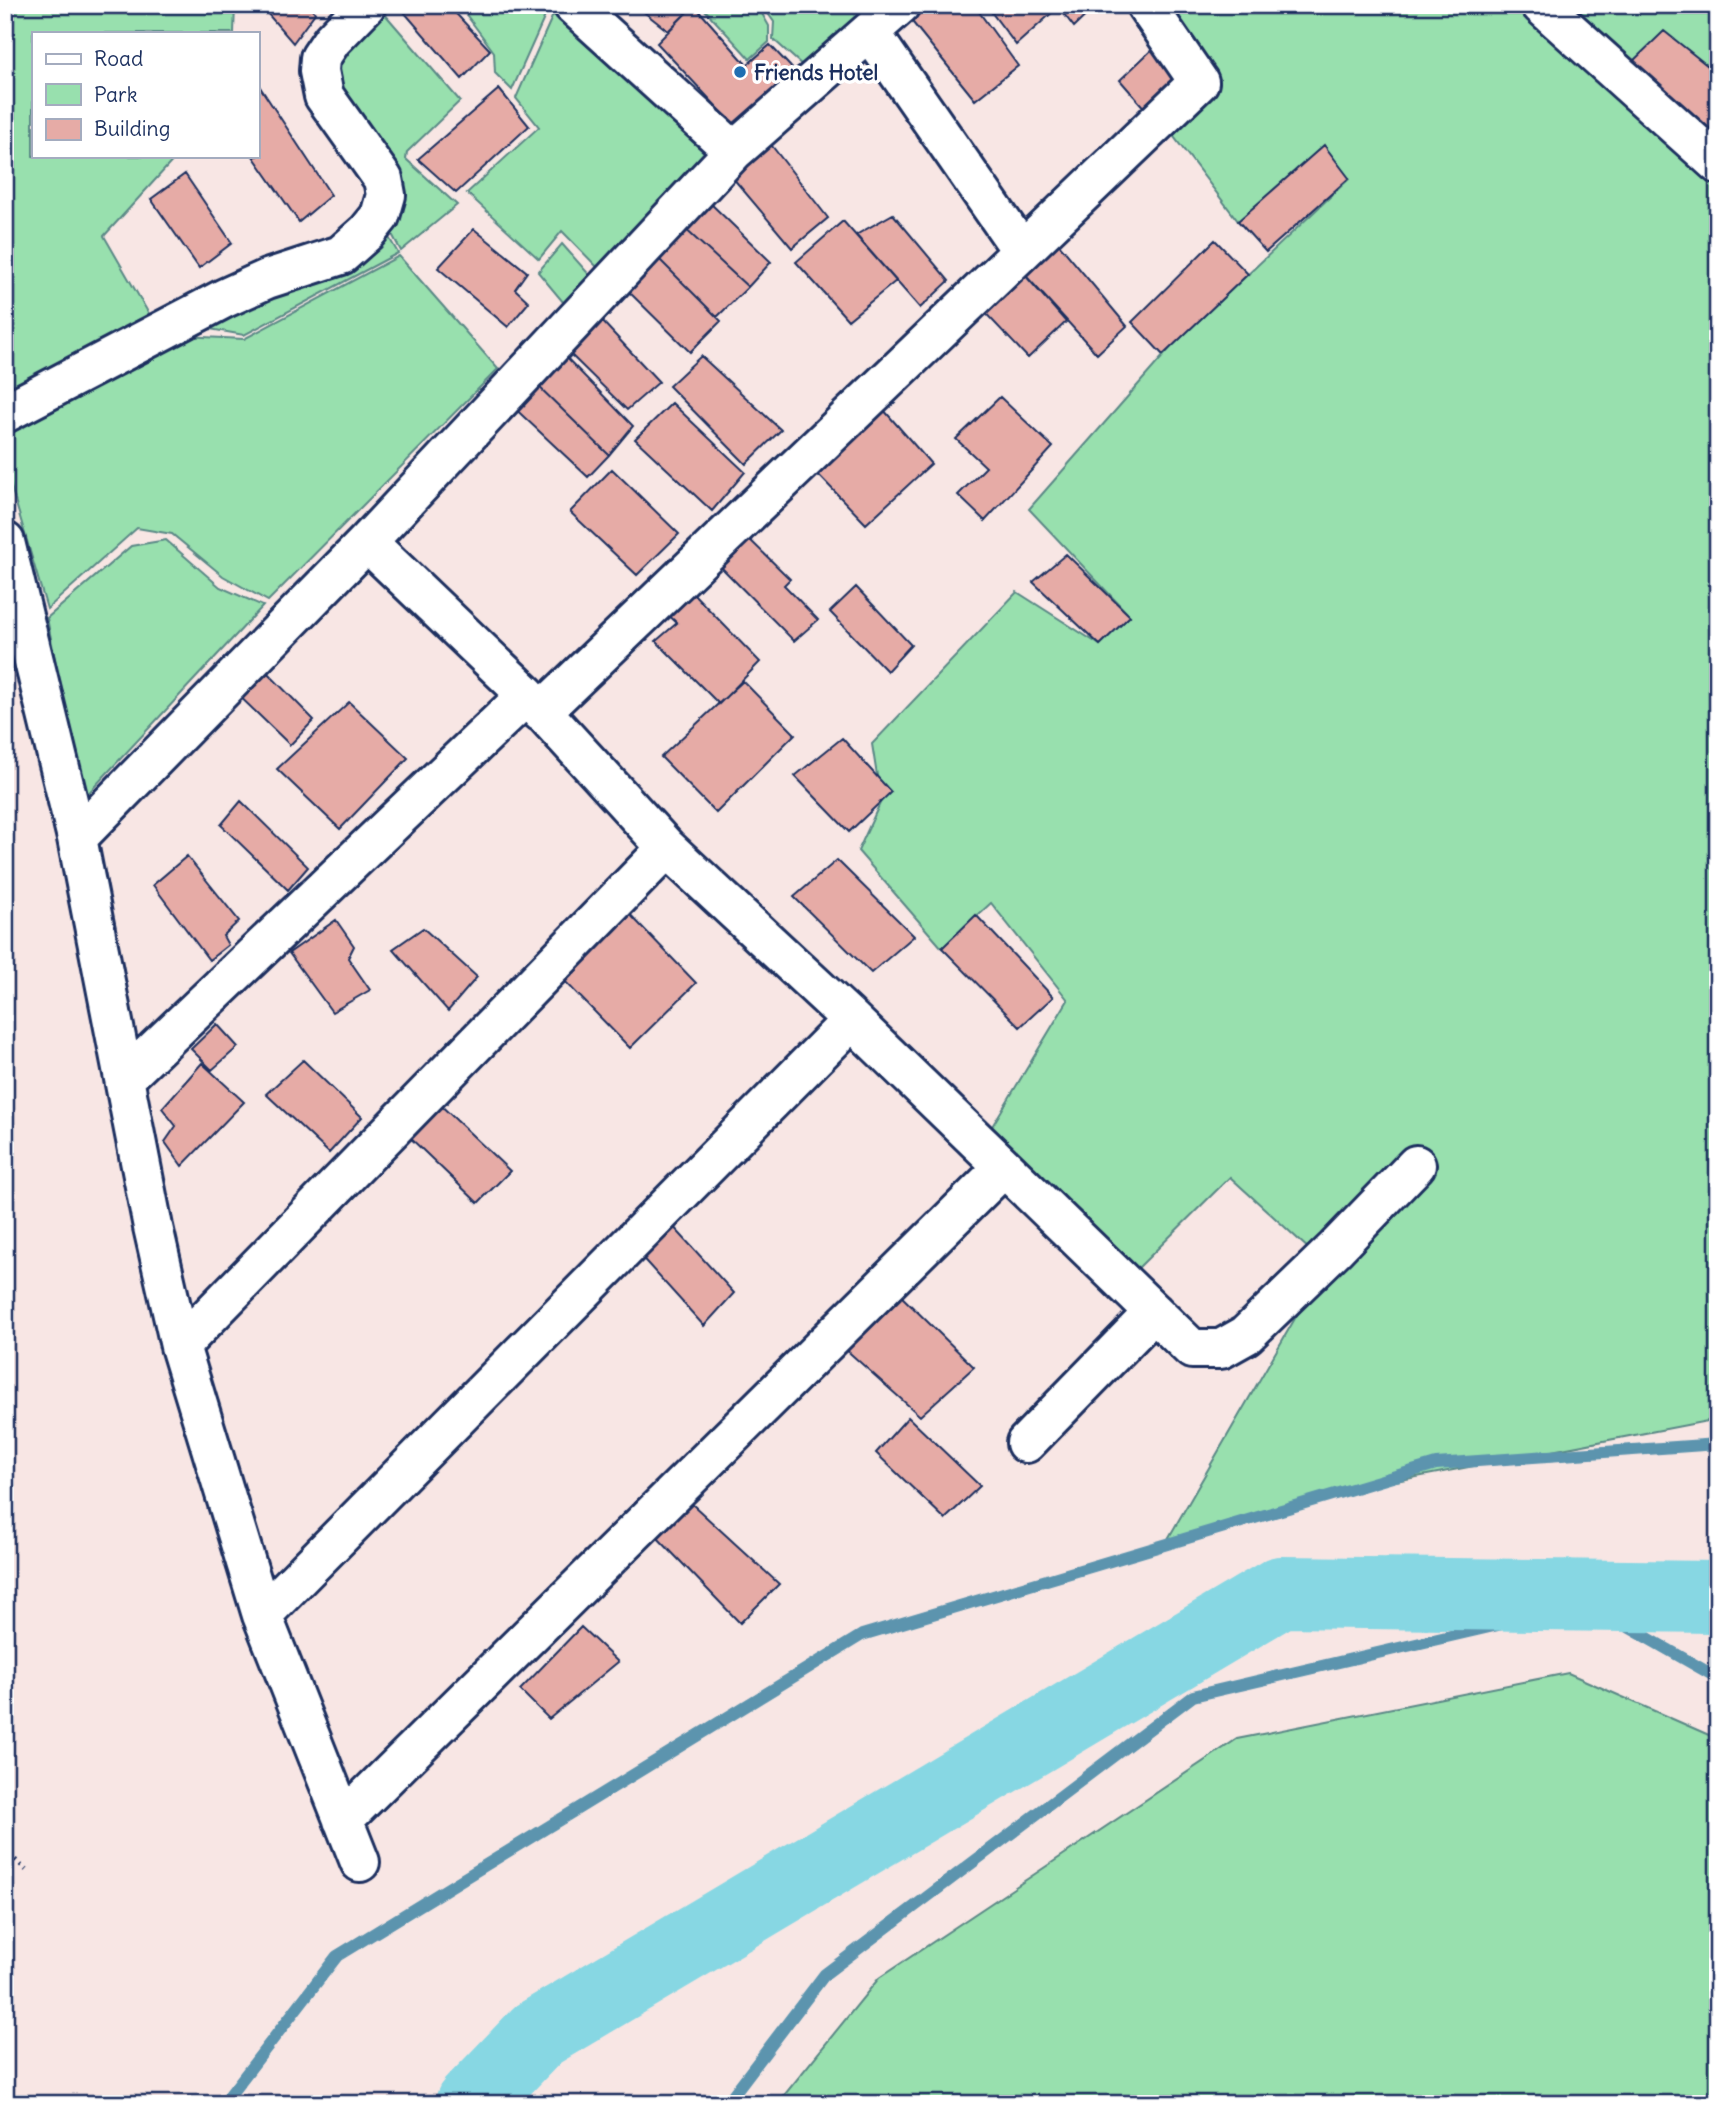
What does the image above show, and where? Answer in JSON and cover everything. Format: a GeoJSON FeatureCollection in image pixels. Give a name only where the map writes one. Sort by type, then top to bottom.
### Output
{"type":"FeatureCollection","features":[{"type":"Feature","properties":{"kind":"street"},"geometry":{"type":"LineString","coordinates":[[5,413],[225,298],[267,279],[341,255],[367,232],[380,216],[386,195],[383,179],[324,96],[318,71],[320,58],[332,40],[366,5]]}},
{"type":"Feature","properties":{"kind":"street"},"geometry":{"type":"LineString","coordinates":[[573,5],[734,151]]}},
{"type":"Feature","properties":{"kind":"street"},"geometry":{"type":"LineString","coordinates":[[77,838],[367,542],[734,151],[900,5]]}},
{"type":"Feature","properties":{"kind":"street"},"geometry":{"type":"LineString","coordinates":[[124,1079],[1022,251],[1199,82],[1146,5]]}},
{"type":"Feature","properties":{"kind":"street"},"geometry":{"type":"LineString","coordinates":[[1541,5],[1718,164]]}},
{"type":"Feature","properties":{"kind":"street"},"geometry":{"type":"LineString","coordinates":[[870,32],[1022,251]]}},
{"type":"Feature","properties":{"kind":"street"},"geometry":{"type":"LineString","coordinates":[[5,542],[17,644],[77,838],[152,1227],[180,1346],[261,1615],[360,1862]]}},
{"type":"Feature","properties":{"kind":"street"},"geometry":{"type":"LineString","coordinates":[[367,542],[534,703],[667,848],[852,1020],[1192,1349],[1221,1349],[1246,1335],[1335,1250],[1416,1165]]}},
{"type":"Feature","properties":{"kind":"street"},"geometry":{"type":"LineString","coordinates":[[180,1346],[667,848]]}},
{"type":"Feature","properties":{"kind":"street"},"geometry":{"type":"LineString","coordinates":[[261,1615],[852,1020]]}},
{"type":"Feature","properties":{"kind":"street"},"geometry":{"type":"LineString","coordinates":[[343,1821],[1004,1167]]}},
{"type":"Feature","properties":{"kind":"street"},"geometry":{"type":"LineString","coordinates":[[1026,1443],[1154,1312]]}},
{"type":"Feature","properties":{"kind":"path"},"geometry":{"type":"LineString","coordinates":[[5,1850],[26,1870]]}},
{"type":"Feature","properties":{"kind":"green space"},"geometry":{"type":"Polygon","coordinates":[[[5,5],[235,5],[234,32],[32,32],[32,158],[175,158],[104,236],[156,326],[5,403],[5,5]]]}},
{"type":"Feature","properties":{"kind":"green space"},"geometry":{"type":"Polygon","coordinates":[[[377,5],[460,101],[407,152],[406,159],[457,205],[401,251],[385,221],[332,95],[330,52],[377,5]]]}},
{"type":"Feature","properties":{"kind":"green space"},"geometry":{"type":"Polygon","coordinates":[[[459,5],[550,5],[512,90],[495,73],[494,52],[459,5]]]}},
{"type":"Feature","properties":{"kind":"green space"},"geometry":{"type":"Polygon","coordinates":[[[708,5],[757,5],[769,26],[769,42],[750,59],[704,9],[708,5]]]}},
{"type":"Feature","properties":{"kind":"green space"},"geometry":{"type":"Polygon","coordinates":[[[762,5],[874,5],[812,74],[773,39],[774,22],[762,5]]]}},
{"type":"Feature","properties":{"kind":"green space"},"geometry":{"type":"Polygon","coordinates":[[[1154,5],[1718,5],[1718,1419],[1349,1490],[1165,1544],[1335,1249],[1415,1165],[1403,1150],[1310,1250],[1230,1177],[1132,1274],[991,1128],[1068,1000],[991,903],[942,948],[858,851],[881,801],[872,744],[1017,592],[1100,645],[1130,616],[1029,509],[1172,346],[1349,179],[1324,146],[1238,221],[1165,125],[1154,5]]]}},
{"type":"Feature","properties":{"kind":"green space"},"geometry":{"type":"Polygon","coordinates":[[[557,6],[719,152],[604,274],[562,231],[539,259],[467,193],[539,127],[516,98],[557,6]]]}},
{"type":"Feature","properties":{"kind":"green space"},"geometry":{"type":"Polygon","coordinates":[[[381,224],[398,253],[244,335],[187,325],[381,224]]]}},
{"type":"Feature","properties":{"kind":"green space"},"geometry":{"type":"Polygon","coordinates":[[[562,244],[593,279],[568,308],[538,272],[562,244]]]}},
{"type":"Feature","properties":{"kind":"green space"},"geometry":{"type":"Polygon","coordinates":[[[399,256],[498,369],[268,601],[223,576],[172,534],[137,528],[47,609],[5,466],[5,427],[182,336],[244,339],[399,256]]]}},
{"type":"Feature","properties":{"kind":"green space"},"geometry":{"type":"Polygon","coordinates":[[[166,540],[220,587],[263,606],[82,800],[47,618],[131,546],[166,540]]]}},
{"type":"Feature","properties":{"kind":"green space"},"geometry":{"type":"Polygon","coordinates":[[[1568,1673],[1718,1739],[1718,2104],[777,2104],[879,1978],[1237,1739],[1568,1673]]]}},
{"type":"Feature","properties":{"kind":"building"},"geometry":{"type":"Polygon","coordinates":[[[260,5],[310,5],[315,13],[293,43],[260,5]]]}},
{"type":"Feature","properties":{"kind":"building"},"geometry":{"type":"Polygon","coordinates":[[[398,5],[448,5],[490,50],[462,79],[398,5]]]}},
{"type":"Feature","properties":{"kind":"building"},"geometry":{"type":"Polygon","coordinates":[[[635,5],[694,5],[668,31],[635,5]]]}},
{"type":"Feature","properties":{"kind":"building","name":"Friends Hotel"},"geometry":{"type":"Polygon","coordinates":[[[694,5],[747,65],[770,45],[803,80],[748,140],[657,43],[694,5]]]}},
{"type":"Feature","properties":{"kind":"building"},"geometry":{"type":"Polygon","coordinates":[[[914,5],[974,5],[1018,66],[975,100],[905,13],[914,5]]]}},
{"type":"Feature","properties":{"kind":"building"},"geometry":{"type":"Polygon","coordinates":[[[986,5],[1049,5],[1054,11],[1016,45],[986,5]]]}},
{"type":"Feature","properties":{"kind":"building"},"geometry":{"type":"Polygon","coordinates":[[[1057,5],[1097,5],[1074,27],[1057,5]]]}},
{"type":"Feature","properties":{"kind":"building"},"geometry":{"type":"Polygon","coordinates":[[[1664,31],[1718,74],[1718,147],[1629,65],[1664,31]]]}},
{"type":"Feature","properties":{"kind":"building"},"geometry":{"type":"Polygon","coordinates":[[[1163,39],[1193,81],[1152,117],[1120,80],[1163,39]]]}},
{"type":"Feature","properties":{"kind":"building"},"geometry":{"type":"Polygon","coordinates":[[[259,86],[331,195],[299,222],[254,158],[259,158],[259,86]]]}},
{"type":"Feature","properties":{"kind":"building"},"geometry":{"type":"Polygon","coordinates":[[[499,89],[529,126],[456,193],[418,159],[499,89]]]}},
{"type":"Feature","properties":{"kind":"building"},"geometry":{"type":"Polygon","coordinates":[[[765,137],[828,218],[792,248],[727,171],[765,137]]]}},
{"type":"Feature","properties":{"kind":"building"},"geometry":{"type":"Polygon","coordinates":[[[1324,145],[1349,178],[1266,252],[1238,221],[1324,145]]]}},
{"type":"Feature","properties":{"kind":"building"},"geometry":{"type":"Polygon","coordinates":[[[185,174],[232,243],[199,268],[151,199],[185,174]]]}},
{"type":"Feature","properties":{"kind":"building"},"geometry":{"type":"Polygon","coordinates":[[[706,199],[771,262],[748,287],[681,225],[706,199]]]}},
{"type":"Feature","properties":{"kind":"building"},"geometry":{"type":"Polygon","coordinates":[[[893,214],[949,281],[920,308],[856,235],[893,214]]]}},
{"type":"Feature","properties":{"kind":"building"},"geometry":{"type":"Polygon","coordinates":[[[843,221],[896,281],[848,320],[796,262],[843,221]]]}},
{"type":"Feature","properties":{"kind":"building"},"geometry":{"type":"Polygon","coordinates":[[[681,225],[748,287],[717,317],[654,254],[681,225]]]}},
{"type":"Feature","properties":{"kind":"building"},"geometry":{"type":"Polygon","coordinates":[[[474,229],[527,272],[515,289],[529,302],[508,327],[438,268],[474,229]]]}},
{"type":"Feature","properties":{"kind":"building"},"geometry":{"type":"Polygon","coordinates":[[[1048,231],[1127,326],[1097,354],[1017,266],[1048,231]]]}},
{"type":"Feature","properties":{"kind":"building"},"geometry":{"type":"Polygon","coordinates":[[[1215,240],[1248,274],[1163,355],[1132,322],[1215,240]]]}},
{"type":"Feature","properties":{"kind":"building"},"geometry":{"type":"Polygon","coordinates":[[[654,254],[721,321],[690,352],[623,286],[654,254]]]}},
{"type":"Feature","properties":{"kind":"building"},"geometry":{"type":"Polygon","coordinates":[[[1017,266],[1066,322],[1028,358],[977,304],[1017,266]]]}},
{"type":"Feature","properties":{"kind":"building"},"geometry":{"type":"Polygon","coordinates":[[[601,320],[659,382],[627,410],[566,350],[601,320]]]}},
{"type":"Feature","properties":{"kind":"building"},"geometry":{"type":"Polygon","coordinates":[[[558,349],[633,426],[609,455],[531,379],[558,349]]]}},
{"type":"Feature","properties":{"kind":"building"},"geometry":{"type":"Polygon","coordinates":[[[701,356],[781,430],[746,464],[669,386],[701,356]]]}},
{"type":"Feature","properties":{"kind":"building"},"geometry":{"type":"Polygon","coordinates":[[[531,379],[609,455],[588,477],[509,403],[531,379]]]}},
{"type":"Feature","properties":{"kind":"building"},"geometry":{"type":"Polygon","coordinates":[[[1000,397],[1053,447],[985,521],[958,495],[986,467],[956,439],[1000,397]]]}},
{"type":"Feature","properties":{"kind":"building"},"geometry":{"type":"Polygon","coordinates":[[[876,401],[931,464],[866,524],[809,465],[876,401]]]}},
{"type":"Feature","properties":{"kind":"building"},"geometry":{"type":"Polygon","coordinates":[[[672,403],[745,472],[712,511],[635,439],[672,403]]]}},
{"type":"Feature","properties":{"kind":"building"},"geometry":{"type":"Polygon","coordinates":[[[612,469],[679,534],[637,575],[570,512],[612,469]]]}},
{"type":"Feature","properties":{"kind":"building"},"geometry":{"type":"Polygon","coordinates":[[[742,532],[790,579],[784,585],[818,620],[794,641],[713,559],[742,532]]]}},
{"type":"Feature","properties":{"kind":"building"},"geometry":{"type":"Polygon","coordinates":[[[1066,554],[1130,616],[1100,645],[1033,582],[1066,554]]]}},
{"type":"Feature","properties":{"kind":"building"},"geometry":{"type":"Polygon","coordinates":[[[686,586],[760,662],[719,704],[656,641],[677,623],[664,611],[686,586]]]}},
{"type":"Feature","properties":{"kind":"building"},"geometry":{"type":"Polygon","coordinates":[[[856,587],[911,645],[887,671],[830,612],[856,587]]]}},
{"type":"Feature","properties":{"kind":"building"},"geometry":{"type":"Polygon","coordinates":[[[256,661],[314,720],[290,745],[230,687],[256,661]]]}},
{"type":"Feature","properties":{"kind":"building"},"geometry":{"type":"Polygon","coordinates":[[[743,681],[795,734],[716,813],[661,757],[743,681]]]}},
{"type":"Feature","properties":{"kind":"building"},"geometry":{"type":"Polygon","coordinates":[[[349,702],[408,758],[340,829],[277,769],[349,702]]]}},
{"type":"Feature","properties":{"kind":"building"},"geometry":{"type":"Polygon","coordinates":[[[842,738],[891,792],[849,832],[795,776],[842,738]]]}},
{"type":"Feature","properties":{"kind":"building"},"geometry":{"type":"Polygon","coordinates":[[[241,801],[308,867],[288,890],[221,825],[241,801]]]}},
{"type":"Feature","properties":{"kind":"building"},"geometry":{"type":"Polygon","coordinates":[[[187,856],[239,921],[223,936],[228,945],[209,960],[153,885],[187,856]]]}},
{"type":"Feature","properties":{"kind":"building"},"geometry":{"type":"Polygon","coordinates":[[[837,860],[914,936],[871,973],[794,897],[837,860]]]}},
{"type":"Feature","properties":{"kind":"building"},"geometry":{"type":"Polygon","coordinates":[[[622,906],[696,983],[630,1048],[556,972],[622,906]]]}},
{"type":"Feature","properties":{"kind":"building"},"geometry":{"type":"Polygon","coordinates":[[[976,915],[1053,997],[1020,1027],[942,948],[976,915]]]}},
{"type":"Feature","properties":{"kind":"building"},"geometry":{"type":"Polygon","coordinates":[[[336,920],[354,946],[348,958],[370,990],[332,1012],[289,953],[336,920]]]}},
{"type":"Feature","properties":{"kind":"building"},"geometry":{"type":"Polygon","coordinates":[[[423,928],[477,977],[448,1011],[393,949],[423,928]]]}},
{"type":"Feature","properties":{"kind":"building"},"geometry":{"type":"Polygon","coordinates":[[[217,1024],[238,1047],[212,1070],[191,1049],[217,1024]]]}},
{"type":"Feature","properties":{"kind":"building"},"geometry":{"type":"Polygon","coordinates":[[[303,1060],[362,1117],[329,1153],[266,1094],[303,1060]]]}},
{"type":"Feature","properties":{"kind":"building"},"geometry":{"type":"Polygon","coordinates":[[[202,1063],[244,1102],[182,1166],[165,1142],[176,1126],[162,1108],[202,1063]]]}},
{"type":"Feature","properties":{"kind":"building"},"geometry":{"type":"Polygon","coordinates":[[[433,1098],[510,1171],[478,1203],[403,1131],[433,1098]]]}},
{"type":"Feature","properties":{"kind":"building"},"geometry":{"type":"Polygon","coordinates":[[[671,1224],[734,1293],[704,1326],[638,1253],[671,1224]]]}},
{"type":"Feature","properties":{"kind":"building"},"geometry":{"type":"Polygon","coordinates":[[[896,1291],[974,1367],[920,1416],[843,1347],[896,1291]]]}},
{"type":"Feature","properties":{"kind":"building"},"geometry":{"type":"Polygon","coordinates":[[[908,1417],[980,1486],[945,1519],[876,1453],[908,1417]]]}},
{"type":"Feature","properties":{"kind":"building"},"geometry":{"type":"Polygon","coordinates":[[[692,1504],[779,1584],[740,1623],[654,1534],[692,1504]]]}},
{"type":"Feature","properties":{"kind":"building"},"geometry":{"type":"Polygon","coordinates":[[[581,1627],[618,1662],[549,1719],[520,1690],[581,1627]]]}},
{"type":"Feature","properties":{"kind":"waterway"},"geometry":{"type":"LineString","coordinates":[[223,2104],[337,1956],[862,1635],[1436,1464],[1718,1444]]}},
{"type":"Feature","properties":{"kind":"waterway"},"geometry":{"type":"LineString","coordinates":[[471,2104],[538,2034],[1281,1592],[1718,1597]]}},
{"type":"Feature","properties":{"kind":"waterway"},"geometry":{"type":"LineString","coordinates":[[726,2104],[825,1974],[1193,1696],[1588,1604],[1718,1678]]}},
{"type":"Feature","properties":{"kind":"place","name":"Friends Hotel"},"geometry":{"type":"Point","coordinates":[740,72]}}]}
